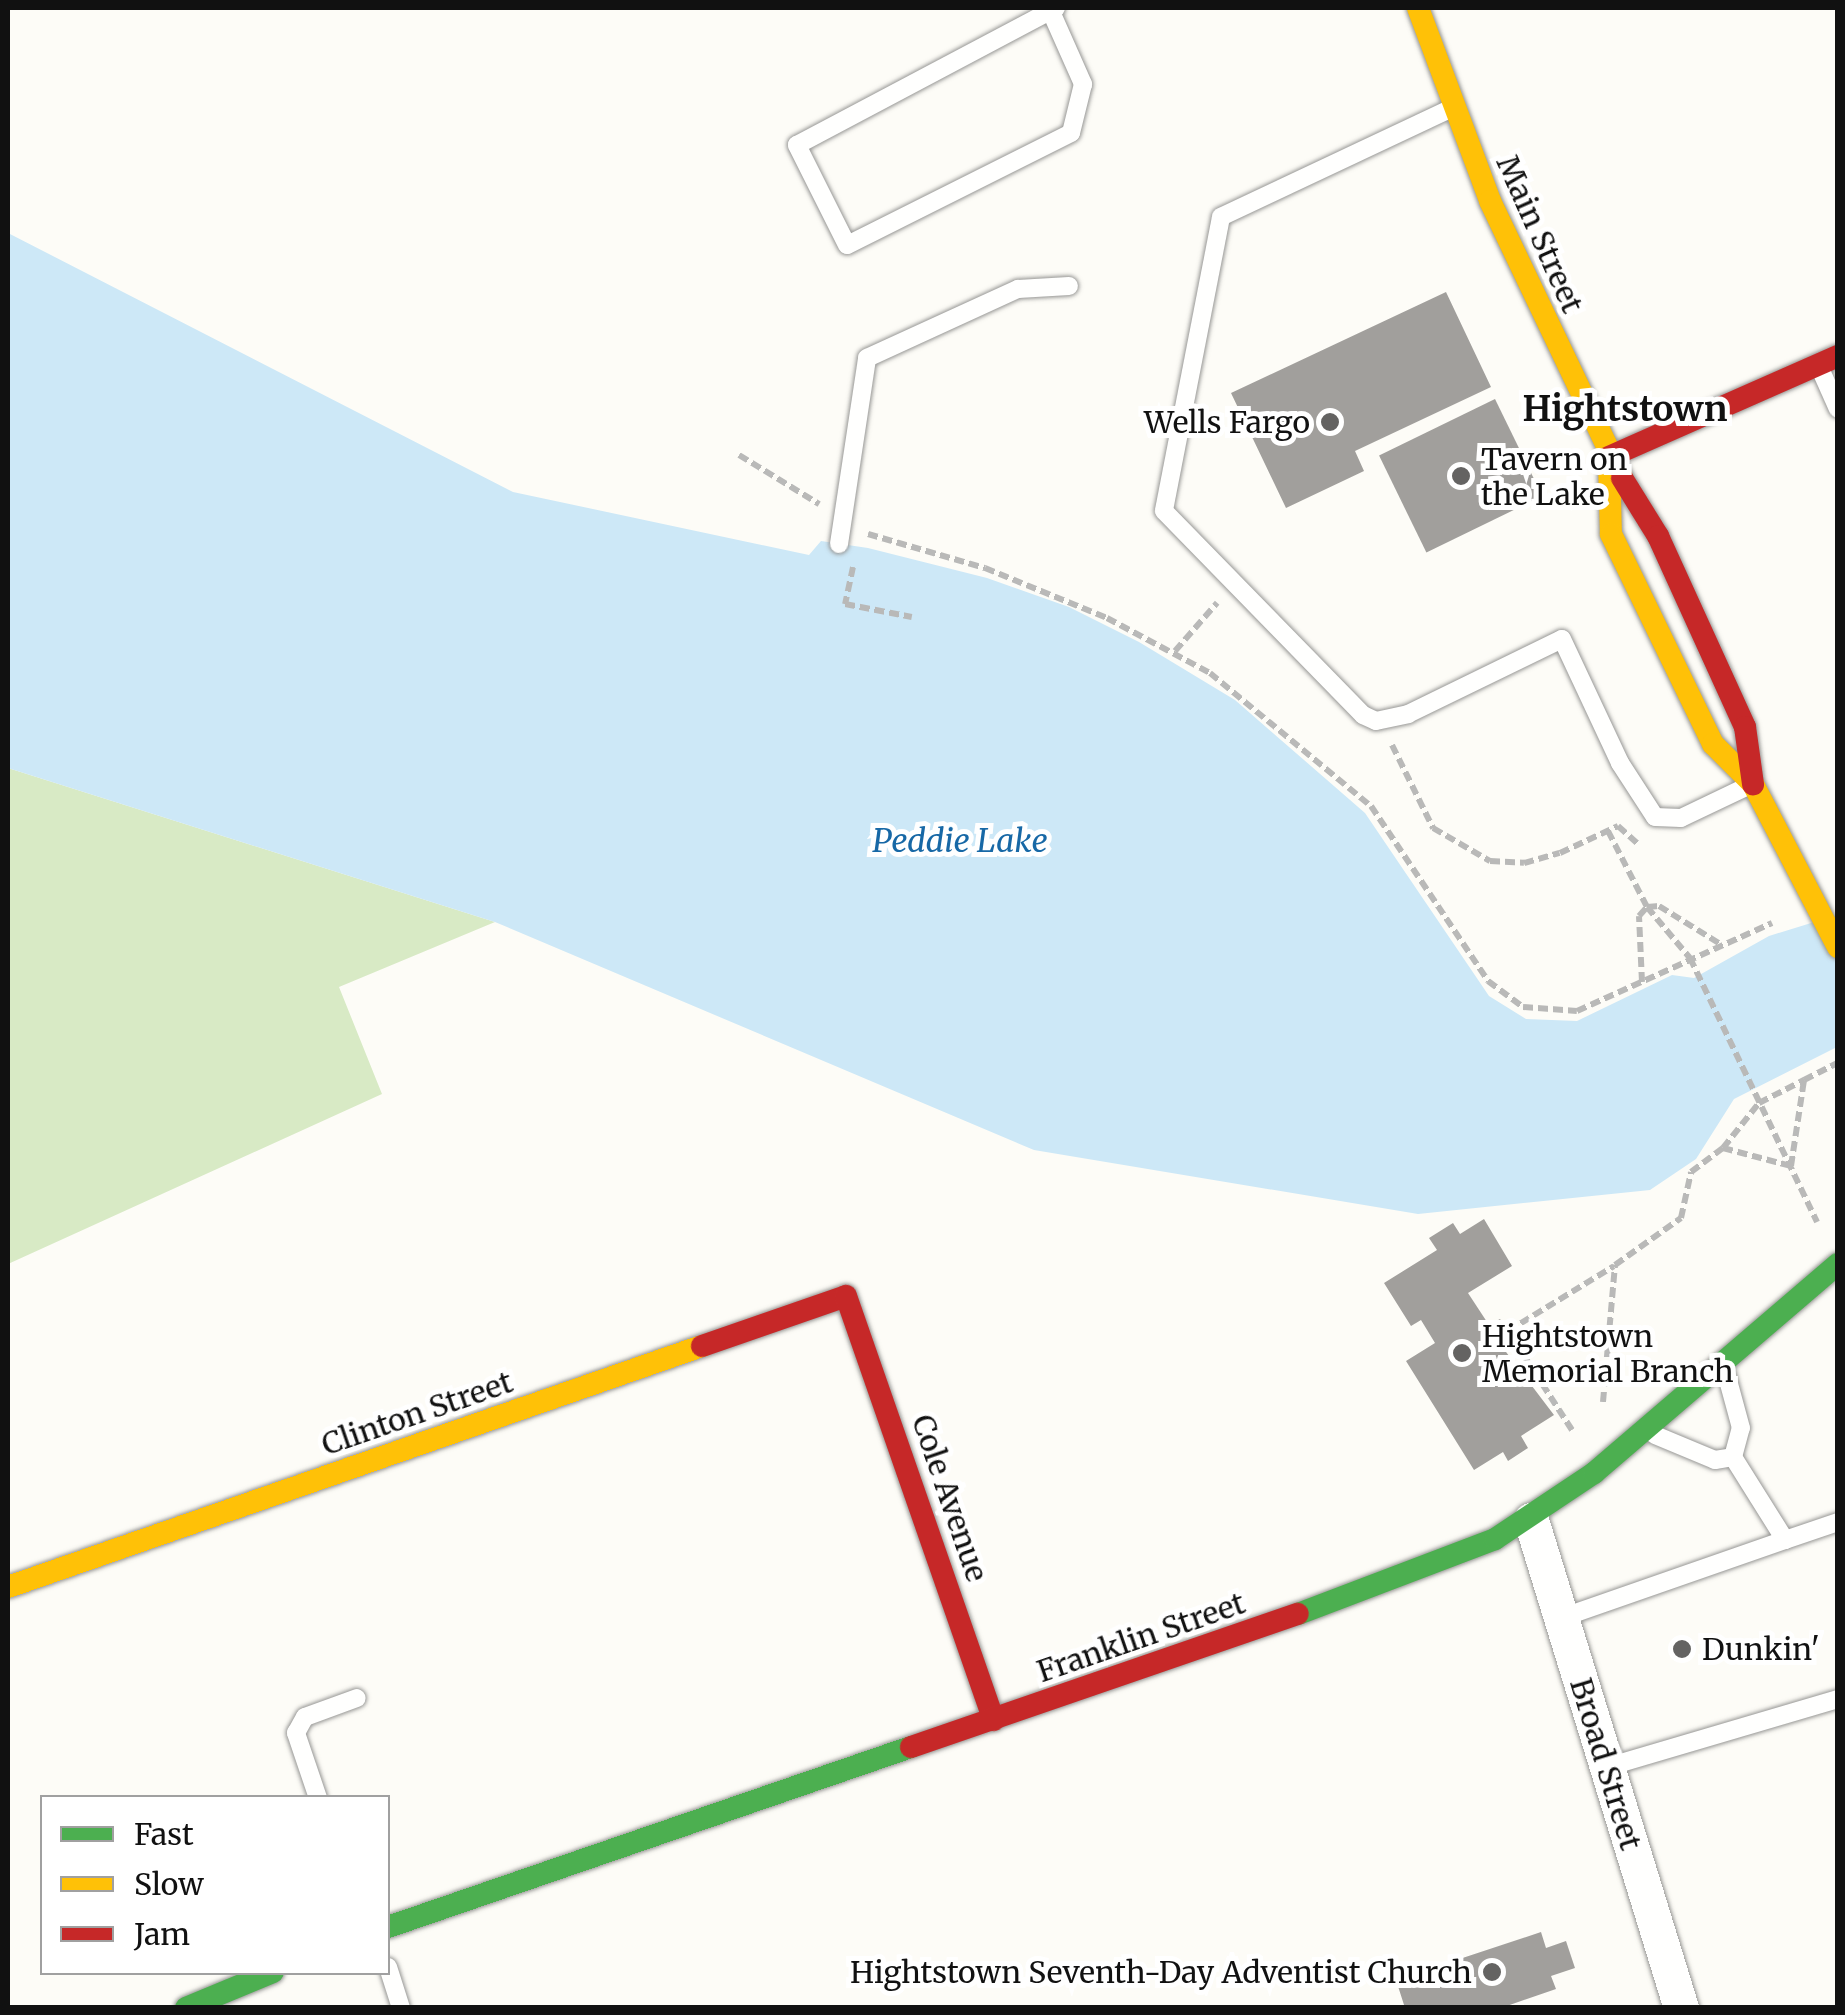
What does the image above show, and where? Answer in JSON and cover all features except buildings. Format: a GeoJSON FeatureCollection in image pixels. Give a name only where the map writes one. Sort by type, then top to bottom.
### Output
{"type":"FeatureCollection","features":[{"type":"Feature","properties":{"kind":"main road"},"geometry":{"type":"LineString","coordinates":[[1402,8],[1426,32]]}},
{"type":"Feature","properties":{"kind":"main road","name":"Main Street"},"geometry":{"type":"LineString","coordinates":[[1418,8],[1454,108],[1609,457],[1658,536],[1745,728],[1752,784]]}},
{"type":"Feature","properties":{"kind":"main road"},"geometry":{"type":"LineString","coordinates":[[1609,457],[1828,360]]}},
{"type":"Feature","properties":{"kind":"main road","name":"Main Street"},"geometry":{"type":"LineString","coordinates":[[1609,457],[1612,534],[1713,744],[1752,784],[1838,947]]}},
{"type":"Feature","properties":{"kind":"main road","name":"Franklin Street"},"geometry":{"type":"LineString","coordinates":[[390,1926],[1394,1581],[1531,1520],[1645,1432],[1838,1264]]}},
{"type":"Feature","properties":{"kind":"main road","name":"Clinton Street"},"geometry":{"type":"LineString","coordinates":[[8,1587],[846,1296]]}},
{"type":"Feature","properties":{"kind":"main road","name":"Cole Avenue"},"geometry":{"type":"LineString","coordinates":[[846,1296],[994,1720]]}},
{"type":"Feature","properties":{"kind":"main road"},"geometry":{"type":"LineString","coordinates":[[186,2008],[266,1975]]}},
{"type":"Feature","properties":{"kind":"street","name":"Broad Street"},"geometry":{"type":"LineString","coordinates":[[1531,1520],[1681,2008]]}},
{"type":"Feature","properties":{"kind":"lane"},"geometry":{"type":"LineString","coordinates":[[1054,11],[1084,84],[1070,133],[847,245],[797,145],[1054,11]]}},
{"type":"Feature","properties":{"kind":"lane"},"geometry":{"type":"LineString","coordinates":[[1454,108],[1221,217],[1164,511],[1363,716],[1376,721],[1408,714],[1562,639],[1620,763],[1654,817],[1681,818],[1752,784]]}},
{"type":"Feature","properties":{"kind":"lane"},"geometry":{"type":"LineString","coordinates":[[839,544],[868,358],[1018,289],[1070,286]]}},
{"type":"Feature","properties":{"kind":"lane"},"geometry":{"type":"LineString","coordinates":[[1828,360],[1838,409]]}},
{"type":"Feature","properties":{"kind":"lane"},"geometry":{"type":"LineString","coordinates":[[1723,1363],[1742,1428],[1733,1458],[1786,1540]]}},
{"type":"Feature","properties":{"kind":"lane"},"geometry":{"type":"LineString","coordinates":[[1645,1432],[1715,1460],[1733,1458]]}},
{"type":"Feature","properties":{"kind":"lane"},"geometry":{"type":"LineString","coordinates":[[1561,1618],[1838,1522]]}},
{"type":"Feature","properties":{"kind":"lane"},"geometry":{"type":"LineString","coordinates":[[317,1795],[296,1734],[305,1717],[357,1698]]}},
{"type":"Feature","properties":{"kind":"lane"},"geometry":{"type":"LineString","coordinates":[[1607,1768],[1838,1699]]}},
{"type":"Feature","properties":{"kind":"lane"},"geometry":{"type":"LineString","coordinates":[[390,1973],[402,2008]]}},
{"type":"Feature","properties":{"kind":"path"},"geometry":{"type":"LineString","coordinates":[[739,455],[842,519]]}},
{"type":"Feature","properties":{"kind":"path"},"geometry":{"type":"LineString","coordinates":[[912,618],[846,604],[860,532],[985,568],[1176,652],[1320,758],[1371,806],[1503,996],[1544,1014],[1576,1011],[1772,923]]}},
{"type":"Feature","properties":{"kind":"path"},"geometry":{"type":"LineString","coordinates":[[1176,652],[1221,599],[1233,610]]}},
{"type":"Feature","properties":{"kind":"path"},"geometry":{"type":"LineString","coordinates":[[1389,738],[1433,828],[1490,862],[1524,863],[1618,826],[1653,849]]}},
{"type":"Feature","properties":{"kind":"path"},"geometry":{"type":"LineString","coordinates":[[1608,831],[1647,907],[1690,958],[1817,1222]]}},
{"type":"Feature","properties":{"kind":"path"},"geometry":{"type":"LineString","coordinates":[[1642,982],[1639,916],[1647,907],[1659,906],[1722,944]]}},
{"type":"Feature","properties":{"kind":"path"},"geometry":{"type":"LineString","coordinates":[[1572,1430],[1508,1331],[1615,1265],[1680,1218],[1691,1172],[1722,1148],[1760,1103],[1838,1063]]}},
{"type":"Feature","properties":{"kind":"path"},"geometry":{"type":"LineString","coordinates":[[1791,1166],[1804,1080]]}},
{"type":"Feature","properties":{"kind":"path"},"geometry":{"type":"LineString","coordinates":[[1722,1148],[1791,1166]]}},
{"type":"Feature","properties":{"kind":"path"},"geometry":{"type":"LineString","coordinates":[[1603,1402],[1615,1265]]}},
{"type":"Feature","properties":{"kind":"green space"},"geometry":{"type":"Polygon","coordinates":[[[8,768],[495,922],[339,987],[382,1094],[8,1264],[8,768]]]}},
{"type":"Feature","properties":{"kind":"water","name":"Peddie Lake"},"geometry":{"type":"Polygon","coordinates":[[[8,233],[513,492],[809,555],[821,541],[868,548],[987,578],[1069,607],[1139,642],[1235,700],[1365,813],[1489,996],[1526,1019],[1577,1021],[1672,975],[1694,978],[1769,936],[1837,915],[1837,1047],[1734,1099],[1696,1159],[1650,1190],[1418,1214],[1034,1150],[495,922],[8,768],[8,233]]]}},
{"type":"Feature","properties":{"kind":"traffic: fast"},"geometry":{"type":"LineString","coordinates":[[1298,1614],[1495,1539],[1594,1473],[1838,1264]]}},
{"type":"Feature","properties":{"kind":"traffic: fast"},"geometry":{"type":"LineString","coordinates":[[390,1926],[911,1747]]}},
{"type":"Feature","properties":{"kind":"traffic: fast"},"geometry":{"type":"LineString","coordinates":[[186,2008],[266,1975]]}},
{"type":"Feature","properties":{"kind":"traffic: slow"},"geometry":{"type":"LineString","coordinates":[[1418,8],[1490,201],[1622,478]]}},
{"type":"Feature","properties":{"kind":"traffic: slow"},"geometry":{"type":"LineString","coordinates":[[1609,460],[1611,534],[1713,744],[1753,784],[1838,947]]}},
{"type":"Feature","properties":{"kind":"traffic: slow"},"geometry":{"type":"LineString","coordinates":[[8,1587],[702,1346]]}},
{"type":"Feature","properties":{"kind":"traffic: jam"},"geometry":{"type":"LineString","coordinates":[[1609,457],[1838,356]]}},
{"type":"Feature","properties":{"kind":"traffic: jam"},"geometry":{"type":"LineString","coordinates":[[1622,478],[1658,536],[1745,727],[1753,784]]}},
{"type":"Feature","properties":{"kind":"traffic: jam"},"geometry":{"type":"LineString","coordinates":[[702,1346],[846,1296],[994,1720]]}},
{"type":"Feature","properties":{"kind":"traffic: jam"},"geometry":{"type":"LineString","coordinates":[[911,1747],[1298,1614]]}},
{"type":"Feature","properties":{"kind":"place","name":"Wells Fargo"},"geometry":{"type":"Point","coordinates":[1330,422]}},
{"type":"Feature","properties":{"kind":"place","name":"Tavern on the Lake"},"geometry":{"type":"Point","coordinates":[1461,476]}},
{"type":"Feature","properties":{"kind":"place","name":"Hightstown Memorial Branch"},"geometry":{"type":"Point","coordinates":[1462,1353]}},
{"type":"Feature","properties":{"kind":"place","name":"Dunkin'"},"geometry":{"type":"Point","coordinates":[1682,1649]}},
{"type":"Feature","properties":{"kind":"place","name":"Hightstown Seventh-Day Adventist Church"},"geometry":{"type":"Point","coordinates":[1492,1972]}},
{"type":"Feature","properties":{"kind":"district","name":"Hightstown"},"geometry":{"type":"Point","coordinates":[1625,409]}}]}
